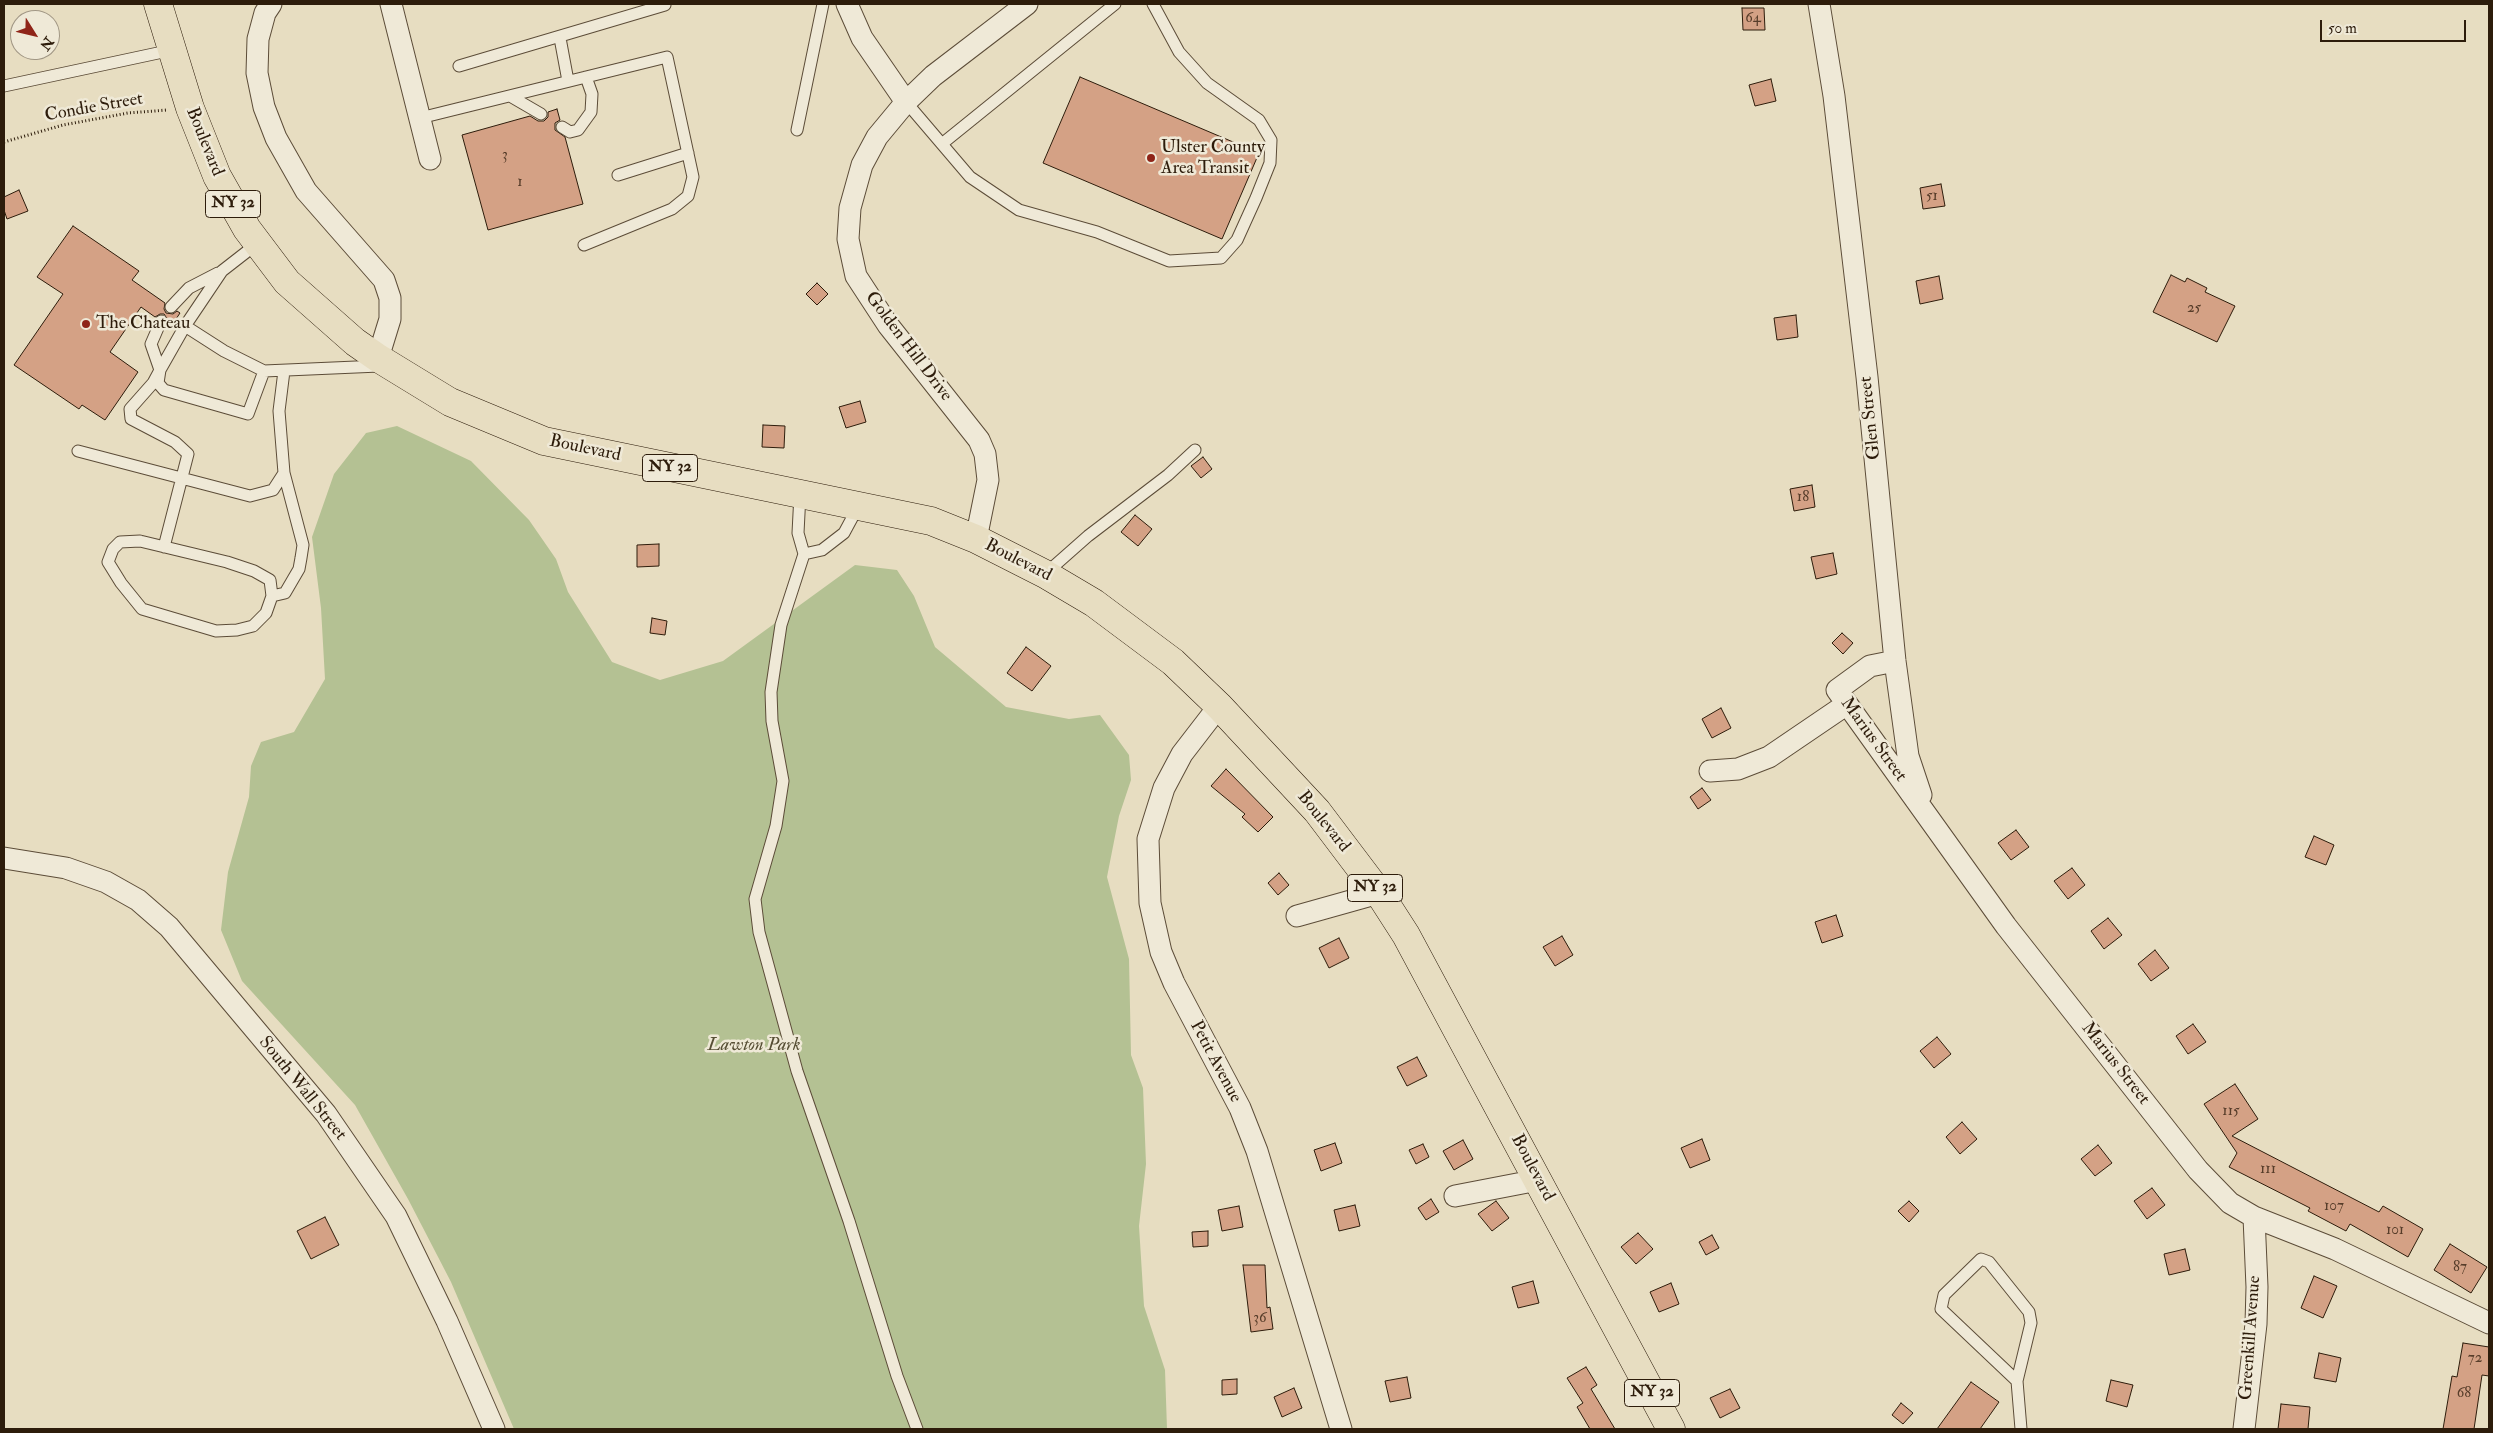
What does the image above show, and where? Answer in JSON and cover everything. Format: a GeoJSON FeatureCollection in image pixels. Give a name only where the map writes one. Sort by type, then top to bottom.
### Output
{"type":"FeatureCollection","features":[{"type":"Feature","properties":{"kind":"main road","name":"Boulevard"},"geometry":{"type":"LineString","coordinates":[[158,4],[190,108],[216,176],[258,243],[287,282],[355,342],[384,362],[450,402],[544,441],[931,521],[976,539],[1044,574],[1094,603],[1165,656],[1219,706],[1317,812],[1379,893],[1406,935],[1671,1429]]}},
{"type":"Feature","properties":{"kind":"street"},"geometry":{"type":"LineString","coordinates":[[271,4],[265,13],[258,39],[257,73],[264,107],[276,138],[306,191],[384,280],[390,298],[390,319],[384,362]]}},
{"type":"Feature","properties":{"kind":"street"},"geometry":{"type":"LineString","coordinates":[[391,4],[430,159]]}},
{"type":"Feature","properties":{"kind":"street"},"geometry":{"type":"LineString","coordinates":[[847,4],[862,38],[906,102]]}},
{"type":"Feature","properties":{"kind":"street","name":"Golden Hill Drive"},"geometry":{"type":"LineString","coordinates":[[976,539],[988,480],[979,440],[883,317],[856,276],[848,239],[854,187],[862,164],[877,137],[906,102],[933,76],[1027,4]]}},
{"type":"Feature","properties":{"kind":"street","name":"Glen Street"},"geometry":{"type":"LineString","coordinates":[[1819,4],[1834,96],[1869,394],[1895,661],[1908,756],[1922,798],[1936,827]]}},
{"type":"Feature","properties":{"kind":"street"},"geometry":{"type":"LineString","coordinates":[[1710,771],[1738,769],[1769,757],[1842,697],[1870,666],[1895,661]]}},
{"type":"Feature","properties":{"kind":"street","name":"Marius Street"},"geometry":{"type":"LineString","coordinates":[[1842,697],[2006,926],[2198,1170],[2230,1203],[2254,1217],[2335,1249],[2489,1323]]}},
{"type":"Feature","properties":{"kind":"street","name":"Petit Avenue"},"geometry":{"type":"LineString","coordinates":[[1219,706],[1182,754],[1164,788],[1148,839],[1150,903],[1161,952],[1174,983],[1240,1108],[1257,1151],[1341,1429]]}},
{"type":"Feature","properties":{"kind":"street","name":"South Wall Street"},"geometry":{"type":"LineString","coordinates":[[4,858],[66,868],[106,882],[138,900],[169,927],[326,1114],[396,1216],[447,1321],[494,1429]]}},
{"type":"Feature","properties":{"kind":"street"},"geometry":{"type":"LineString","coordinates":[[1297,916],[1379,893]]}},
{"type":"Feature","properties":{"kind":"street"},"geometry":{"type":"LineString","coordinates":[[1455,1196],[1538,1180]]}},
{"type":"Feature","properties":{"kind":"street","name":"Greenkill Avenue"},"geometry":{"type":"LineString","coordinates":[[2244,1429],[2256,1324],[2257,1288],[2254,1217]]}},
{"type":"Feature","properties":{"kind":"lane"},"geometry":{"type":"LineString","coordinates":[[797,130],[824,4]]}},
{"type":"Feature","properties":{"kind":"lane"},"geometry":{"type":"LineString","coordinates":[[944,143],[1115,4]]}},
{"type":"Feature","properties":{"kind":"lane"},"geometry":{"type":"LineString","coordinates":[[906,102],[944,143],[970,177],[1019,210],[1097,232],[1169,261],[1221,258],[1237,240],[1256,198],[1270,163],[1271,140],[1259,120],[1208,83],[1179,52],[1153,4]]}},
{"type":"Feature","properties":{"kind":"lane"},"geometry":{"type":"LineString","coordinates":[[459,66],[560,38],[665,5]]}},
{"type":"Feature","properties":{"kind":"lane"},"geometry":{"type":"LineString","coordinates":[[560,38],[568,81]]}},
{"type":"Feature","properties":{"kind":"lane"},"geometry":{"type":"LineString","coordinates":[[4,86],[172,50]]}},
{"type":"Feature","properties":{"kind":"lane"},"geometry":{"type":"LineString","coordinates":[[420,118],[667,57],[693,177],[688,196],[672,209],[584,245]]}},
{"type":"Feature","properties":{"kind":"lane"},"geometry":{"type":"LineString","coordinates":[[562,126],[570,132],[578,130],[591,112],[592,94],[586,77]]}},
{"type":"Feature","properties":{"kind":"lane"},"geometry":{"type":"LineString","coordinates":[[510,96],[541,114]]}},
{"type":"Feature","properties":{"kind":"lane"},"geometry":{"type":"LineString","coordinates":[[618,175],[688,152]]}},
{"type":"Feature","properties":{"kind":"lane"},"geometry":{"type":"LineString","coordinates":[[171,307],[189,288],[222,271],[258,243]]}},
{"type":"Feature","properties":{"kind":"lane"},"geometry":{"type":"LineString","coordinates":[[164,547],[188,454],[175,442],[132,419],[130,409],[160,370],[206,292],[222,271]]}},
{"type":"Feature","properties":{"kind":"lane"},"geometry":{"type":"LineString","coordinates":[[161,321],[151,344],[160,370],[158,384],[164,390],[248,414],[264,371]]}},
{"type":"Feature","properties":{"kind":"lane"},"geometry":{"type":"LineString","coordinates":[[185,326],[224,351],[264,371],[384,362]]}},
{"type":"Feature","properties":{"kind":"lane"},"geometry":{"type":"LineString","coordinates":[[272,596],[285,593],[299,569],[302,558],[302,545],[284,473],[279,412],[284,371]]}},
{"type":"Feature","properties":{"kind":"lane"},"geometry":{"type":"LineString","coordinates":[[1044,574],[1088,536],[1168,475],[1195,450]]}},
{"type":"Feature","properties":{"kind":"lane"},"geometry":{"type":"LineString","coordinates":[[78,451],[250,496],[273,490],[284,473]]}},
{"type":"Feature","properties":{"kind":"lane"},"geometry":{"type":"LineString","coordinates":[[800,494],[798,533],[804,554],[781,625],[771,692],[772,721],[784,781],[776,826],[755,899],[759,932],[797,1071],[849,1221],[896,1376],[917,1429]]}},
{"type":"Feature","properties":{"kind":"lane"},"geometry":{"type":"LineString","coordinates":[[804,554],[822,550],[844,533],[858,506]]}},
{"type":"Feature","properties":{"kind":"lane"},"geometry":{"type":"LineString","coordinates":[[140,541],[164,547],[228,562],[254,571],[270,580],[272,596],[266,613],[253,626],[237,630],[216,631],[142,608],[120,584],[108,562],[113,549],[120,542],[140,541]]}},
{"type":"Feature","properties":{"kind":"lane"},"geometry":{"type":"LineString","coordinates":[[2017,1381],[1941,1309],[1944,1295],[1981,1259],[1989,1262],[2029,1312],[2031,1323],[2017,1381],[2021,1429]]}},
{"type":"Feature","properties":{"kind":"path","name":"Condie Street"},"geometry":{"type":"LineString","coordinates":[[4,142],[63,124],[118,114],[190,108]]}},
{"type":"Feature","properties":{"kind":"green space","name":"Lawton Park"},"geometry":{"type":"Polygon","coordinates":[[[397,426],[471,461],[529,520],[556,559],[568,592],[612,662],[660,680],[723,661],[855,565],[897,570],[914,596],[935,647],[1006,707],[1069,719],[1100,715],[1129,755],[1131,780],[1119,816],[1107,877],[1129,959],[1131,1055],[1143,1088],[1146,1164],[1139,1226],[1144,1306],[1165,1370],[1167,1429],[514,1429],[451,1282],[408,1199],[355,1105],[242,981],[221,930],[228,872],[249,797],[251,766],[261,742],[294,732],[325,679],[321,608],[312,537],[334,474],[366,433],[397,426]]]}},
{"type":"Feature","properties":{"kind":"building"},"geometry":{"type":"Polygon","coordinates":[[[1742,8],[1764,8],[1765,30],[1743,30],[1742,8]]]}},
{"type":"Feature","properties":{"kind":"building","name":"Ulster County Area Transit"},"geometry":{"type":"Polygon","coordinates":[[[1080,77],[1259,153],[1222,239],[1043,163],[1080,77]]]}},
{"type":"Feature","properties":{"kind":"building"},"geometry":{"type":"Polygon","coordinates":[[[1771,79],[1776,101],[1755,106],[1749,85],[1771,79]]]}},
{"type":"Feature","properties":{"kind":"building"},"geometry":{"type":"Polygon","coordinates":[[[557,109],[560,120],[555,123],[555,130],[565,137],[583,204],[488,230],[462,135],[530,116],[538,121],[544,121],[548,117],[548,112],[557,109]]]}},
{"type":"Feature","properties":{"kind":"building"},"geometry":{"type":"Polygon","coordinates":[[[1941,184],[1945,206],[1923,209],[1920,188],[1941,184]]]}},
{"type":"Feature","properties":{"kind":"building"},"geometry":{"type":"Polygon","coordinates":[[[19,190],[28,211],[7,219],[4,210],[4,197],[19,190]]]}},
{"type":"Feature","properties":{"kind":"building","name":"The Chateau"},"geometry":{"type":"Polygon","coordinates":[[[73,226],[139,271],[132,280],[165,303],[164,309],[166,313],[173,314],[177,311],[180,313],[170,328],[167,326],[168,320],[164,314],[155,317],[141,307],[110,352],[138,372],[105,420],[82,405],[79,409],[14,365],[63,294],[37,277],[73,226]]]}},
{"type":"Feature","properties":{"kind":"building"},"geometry":{"type":"Polygon","coordinates":[[[2171,275],[2185,282],[2187,278],[2207,288],[2205,292],[2235,306],[2217,342],[2153,312],[2171,275]]]}},
{"type":"Feature","properties":{"kind":"building"},"geometry":{"type":"Polygon","coordinates":[[[1939,276],[1943,299],[1920,304],[1916,281],[1939,276]]]}},
{"type":"Feature","properties":{"kind":"building"},"geometry":{"type":"Polygon","coordinates":[[[817,283],[828,294],[817,305],[806,294],[817,283]]]}},
{"type":"Feature","properties":{"kind":"building"},"geometry":{"type":"Polygon","coordinates":[[[1796,315],[1798,337],[1777,340],[1774,318],[1796,315]]]}},
{"type":"Feature","properties":{"kind":"building"},"geometry":{"type":"Polygon","coordinates":[[[860,401],[866,422],[846,428],[839,407],[860,401]]]}},
{"type":"Feature","properties":{"kind":"building"},"geometry":{"type":"Polygon","coordinates":[[[763,425],[785,426],[784,448],[762,447],[763,425]]]}},
{"type":"Feature","properties":{"kind":"building"},"geometry":{"type":"Polygon","coordinates":[[[1203,457],[1212,469],[1201,478],[1191,466],[1203,457]]]}},
{"type":"Feature","properties":{"kind":"building"},"geometry":{"type":"Polygon","coordinates":[[[1812,485],[1815,507],[1794,511],[1790,489],[1812,485]]]}},
{"type":"Feature","properties":{"kind":"building"},"geometry":{"type":"Polygon","coordinates":[[[1135,515],[1152,529],[1138,546],[1121,532],[1135,515]]]}},
{"type":"Feature","properties":{"kind":"building"},"geometry":{"type":"Polygon","coordinates":[[[659,544],[659,566],[637,567],[637,545],[659,544]]]}},
{"type":"Feature","properties":{"kind":"building"},"geometry":{"type":"Polygon","coordinates":[[[1833,553],[1837,574],[1816,579],[1811,557],[1833,553]]]}},
{"type":"Feature","properties":{"kind":"building"},"geometry":{"type":"Polygon","coordinates":[[[652,618],[667,621],[665,635],[650,633],[652,618]]]}},
{"type":"Feature","properties":{"kind":"building"},"geometry":{"type":"Polygon","coordinates":[[[1842,633],[1853,643],[1843,654],[1832,643],[1842,633]]]}},
{"type":"Feature","properties":{"kind":"building"},"geometry":{"type":"Polygon","coordinates":[[[1026,647],[1051,666],[1032,691],[1007,673],[1026,647]]]}},
{"type":"Feature","properties":{"kind":"building"},"geometry":{"type":"Polygon","coordinates":[[[1721,708],[1731,728],[1712,738],[1702,719],[1721,708]]]}},
{"type":"Feature","properties":{"kind":"building"},"geometry":{"type":"Polygon","coordinates":[[[1226,769],[1273,817],[1258,832],[1242,817],[1245,814],[1211,786],[1226,769]]]}},
{"type":"Feature","properties":{"kind":"building"},"geometry":{"type":"Polygon","coordinates":[[[1702,788],[1711,800],[1698,809],[1690,797],[1702,788]]]}},
{"type":"Feature","properties":{"kind":"building"},"geometry":{"type":"Polygon","coordinates":[[[2016,830],[2029,847],[2011,860],[1998,843],[2016,830]]]}},
{"type":"Feature","properties":{"kind":"building"},"geometry":{"type":"Polygon","coordinates":[[[2314,836],[2334,845],[2326,865],[2305,857],[2314,836]]]}},
{"type":"Feature","properties":{"kind":"building"},"geometry":{"type":"Polygon","coordinates":[[[2072,868],[2085,885],[2068,899],[2054,881],[2072,868]]]}},
{"type":"Feature","properties":{"kind":"building"},"geometry":{"type":"Polygon","coordinates":[[[1279,873],[1289,885],[1278,895],[1268,883],[1279,873]]]}},
{"type":"Feature","properties":{"kind":"building"},"geometry":{"type":"Polygon","coordinates":[[[1836,915],[1843,936],[1822,943],[1815,922],[1836,915]]]}},
{"type":"Feature","properties":{"kind":"building"},"geometry":{"type":"Polygon","coordinates":[[[2108,918],[2122,935],[2104,949],[2091,931],[2108,918]]]}},
{"type":"Feature","properties":{"kind":"building"},"geometry":{"type":"Polygon","coordinates":[[[1562,936],[1573,955],[1555,966],[1543,947],[1562,936]]]}},
{"type":"Feature","properties":{"kind":"building"},"geometry":{"type":"Polygon","coordinates":[[[1339,938],[1349,958],[1329,968],[1319,948],[1339,938]]]}},
{"type":"Feature","properties":{"kind":"building"},"geometry":{"type":"Polygon","coordinates":[[[2155,950],[2169,968],[2151,981],[2138,964],[2155,950]]]}},
{"type":"Feature","properties":{"kind":"building"},"geometry":{"type":"Polygon","coordinates":[[[2193,1024],[2206,1042],[2188,1054],[2176,1036],[2193,1024]]]}},
{"type":"Feature","properties":{"kind":"building"},"geometry":{"type":"Polygon","coordinates":[[[1937,1037],[1951,1054],[1934,1068],[1920,1051],[1937,1037]]]}},
{"type":"Feature","properties":{"kind":"building"},"geometry":{"type":"Polygon","coordinates":[[[1417,1057],[1427,1076],[1407,1086],[1397,1067],[1417,1057]]]}},
{"type":"Feature","properties":{"kind":"building"},"geometry":{"type":"Polygon","coordinates":[[[2235,1084],[2258,1119],[2232,1136],[2379,1212],[2383,1206],[2423,1229],[2408,1257],[2350,1224],[2346,1231],[2308,1211],[2310,1208],[2229,1167],[2237,1153],[2204,1104],[2235,1084]]]}},
{"type":"Feature","properties":{"kind":"building"},"geometry":{"type":"Polygon","coordinates":[[[1962,1122],[1977,1139],[1960,1154],[1946,1137],[1962,1122]]]}},
{"type":"Feature","properties":{"kind":"building"},"geometry":{"type":"Polygon","coordinates":[[[1702,1139],[1710,1160],[1690,1168],[1681,1148],[1702,1139]]]}},
{"type":"Feature","properties":{"kind":"building"},"geometry":{"type":"Polygon","coordinates":[[[1463,1140],[1473,1159],[1454,1170],[1443,1151],[1463,1140]]]}},
{"type":"Feature","properties":{"kind":"building"},"geometry":{"type":"Polygon","coordinates":[[[1335,1143],[1342,1163],[1321,1171],[1314,1150],[1335,1143]]]}},
{"type":"Feature","properties":{"kind":"building"},"geometry":{"type":"Polygon","coordinates":[[[1423,1144],[1429,1157],[1416,1164],[1409,1150],[1423,1144]]]}},
{"type":"Feature","properties":{"kind":"building"},"geometry":{"type":"Polygon","coordinates":[[[2098,1145],[2112,1163],[2095,1176],[2081,1159],[2098,1145]]]}},
{"type":"Feature","properties":{"kind":"building"},"geometry":{"type":"Polygon","coordinates":[[[2152,1188],[2165,1205],[2147,1219],[2134,1201],[2152,1188]]]}},
{"type":"Feature","properties":{"kind":"building"},"geometry":{"type":"Polygon","coordinates":[[[1431,1199],[1439,1212],[1426,1220],[1418,1208],[1431,1199]]]}},
{"type":"Feature","properties":{"kind":"building"},"geometry":{"type":"Polygon","coordinates":[[[1496,1201],[1509,1218],[1492,1231],[1478,1214],[1496,1201]]]}},
{"type":"Feature","properties":{"kind":"building"},"geometry":{"type":"Polygon","coordinates":[[[1909,1201],[1919,1211],[1909,1222],[1898,1211],[1909,1201]]]}},
{"type":"Feature","properties":{"kind":"building"},"geometry":{"type":"Polygon","coordinates":[[[1355,1205],[1360,1226],[1339,1231],[1334,1210],[1355,1205]]]}},
{"type":"Feature","properties":{"kind":"building"},"geometry":{"type":"Polygon","coordinates":[[[1239,1206],[1243,1227],[1222,1231],[1218,1210],[1239,1206]]]}},
{"type":"Feature","properties":{"kind":"building"},"geometry":{"type":"Polygon","coordinates":[[[325,1217],[339,1245],[311,1259],[297,1231],[325,1217]]]}},
{"type":"Feature","properties":{"kind":"building"},"geometry":{"type":"Polygon","coordinates":[[[1208,1231],[1208,1246],[1193,1247],[1192,1232],[1208,1231]]]}},
{"type":"Feature","properties":{"kind":"building"},"geometry":{"type":"Polygon","coordinates":[[[1638,1233],[1653,1249],[1636,1264],[1621,1247],[1638,1233]]]}},
{"type":"Feature","properties":{"kind":"building"},"geometry":{"type":"Polygon","coordinates":[[[1712,1235],[1719,1248],[1706,1255],[1699,1242],[1712,1235]]]}},
{"type":"Feature","properties":{"kind":"building"},"geometry":{"type":"Polygon","coordinates":[[[2450,1244],[2487,1267],[2471,1293],[2434,1270],[2450,1244]]]}},
{"type":"Feature","properties":{"kind":"building"},"geometry":{"type":"Polygon","coordinates":[[[2185,1249],[2190,1270],[2169,1275],[2164,1254],[2185,1249]]]}},
{"type":"Feature","properties":{"kind":"building"},"geometry":{"type":"Polygon","coordinates":[[[1243,1265],[1265,1265],[1267,1308],[1270,1307],[1273,1329],[1251,1332],[1243,1265]]]}},
{"type":"Feature","properties":{"kind":"building"},"geometry":{"type":"Polygon","coordinates":[[[2314,1276],[2337,1286],[2323,1318],[2301,1308],[2314,1276]]]}},
{"type":"Feature","properties":{"kind":"building"},"geometry":{"type":"Polygon","coordinates":[[[1533,1281],[1539,1303],[1518,1308],[1512,1287],[1533,1281]]]}},
{"type":"Feature","properties":{"kind":"building"},"geometry":{"type":"Polygon","coordinates":[[[1671,1283],[1679,1304],[1659,1312],[1650,1292],[1671,1283]]]}},
{"type":"Feature","properties":{"kind":"building"},"geometry":{"type":"Polygon","coordinates":[[[2463,1343],[2489,1347],[2489,1376],[2482,1375],[2474,1429],[2443,1429],[2452,1376],[2457,1377],[2463,1343]]]}},
{"type":"Feature","properties":{"kind":"building"},"geometry":{"type":"Polygon","coordinates":[[[2319,1353],[2341,1358],[2336,1382],[2314,1378],[2319,1353]]]}},
{"type":"Feature","properties":{"kind":"building"},"geometry":{"type":"Polygon","coordinates":[[[1586,1367],[1597,1385],[1591,1389],[1615,1429],[1590,1429],[1577,1407],[1583,1403],[1567,1378],[1586,1367]]]}},
{"type":"Feature","properties":{"kind":"building"},"geometry":{"type":"Polygon","coordinates":[[[1407,1377],[1411,1398],[1390,1402],[1385,1381],[1407,1377]]]}},
{"type":"Feature","properties":{"kind":"building"},"geometry":{"type":"Polygon","coordinates":[[[1237,1379],[1237,1394],[1222,1395],[1222,1380],[1237,1379]]]}},
{"type":"Feature","properties":{"kind":"building"},"geometry":{"type":"Polygon","coordinates":[[[2111,1380],[2133,1385],[2127,1407],[2106,1401],[2111,1380]]]}},
{"type":"Feature","properties":{"kind":"building"},"geometry":{"type":"Polygon","coordinates":[[[1971,1382],[1999,1402],[1980,1429],[1937,1429],[1971,1382]]]}},
{"type":"Feature","properties":{"kind":"building"},"geometry":{"type":"Polygon","coordinates":[[[1294,1388],[1302,1408],[1282,1417],[1274,1397],[1294,1388]]]}},
{"type":"Feature","properties":{"kind":"building"},"geometry":{"type":"Polygon","coordinates":[[[1730,1389],[1740,1408],[1720,1418],[1710,1398],[1730,1389]]]}},
{"type":"Feature","properties":{"kind":"building"},"geometry":{"type":"Polygon","coordinates":[[[1901,1403],[1913,1413],[1903,1424],[1892,1415],[1901,1403]]]}},
{"type":"Feature","properties":{"kind":"building"},"geometry":{"type":"Polygon","coordinates":[[[2281,1404],[2310,1407],[2308,1429],[2278,1429],[2281,1404]]]}},
{"type":"Feature","properties":{"kind":"place","name":"Ulster County Area Transit"},"geometry":{"type":"Point","coordinates":[1151,158]}},
{"type":"Feature","properties":{"kind":"place","name":"The Chateau"},"geometry":{"type":"Point","coordinates":[86,324]}}]}
